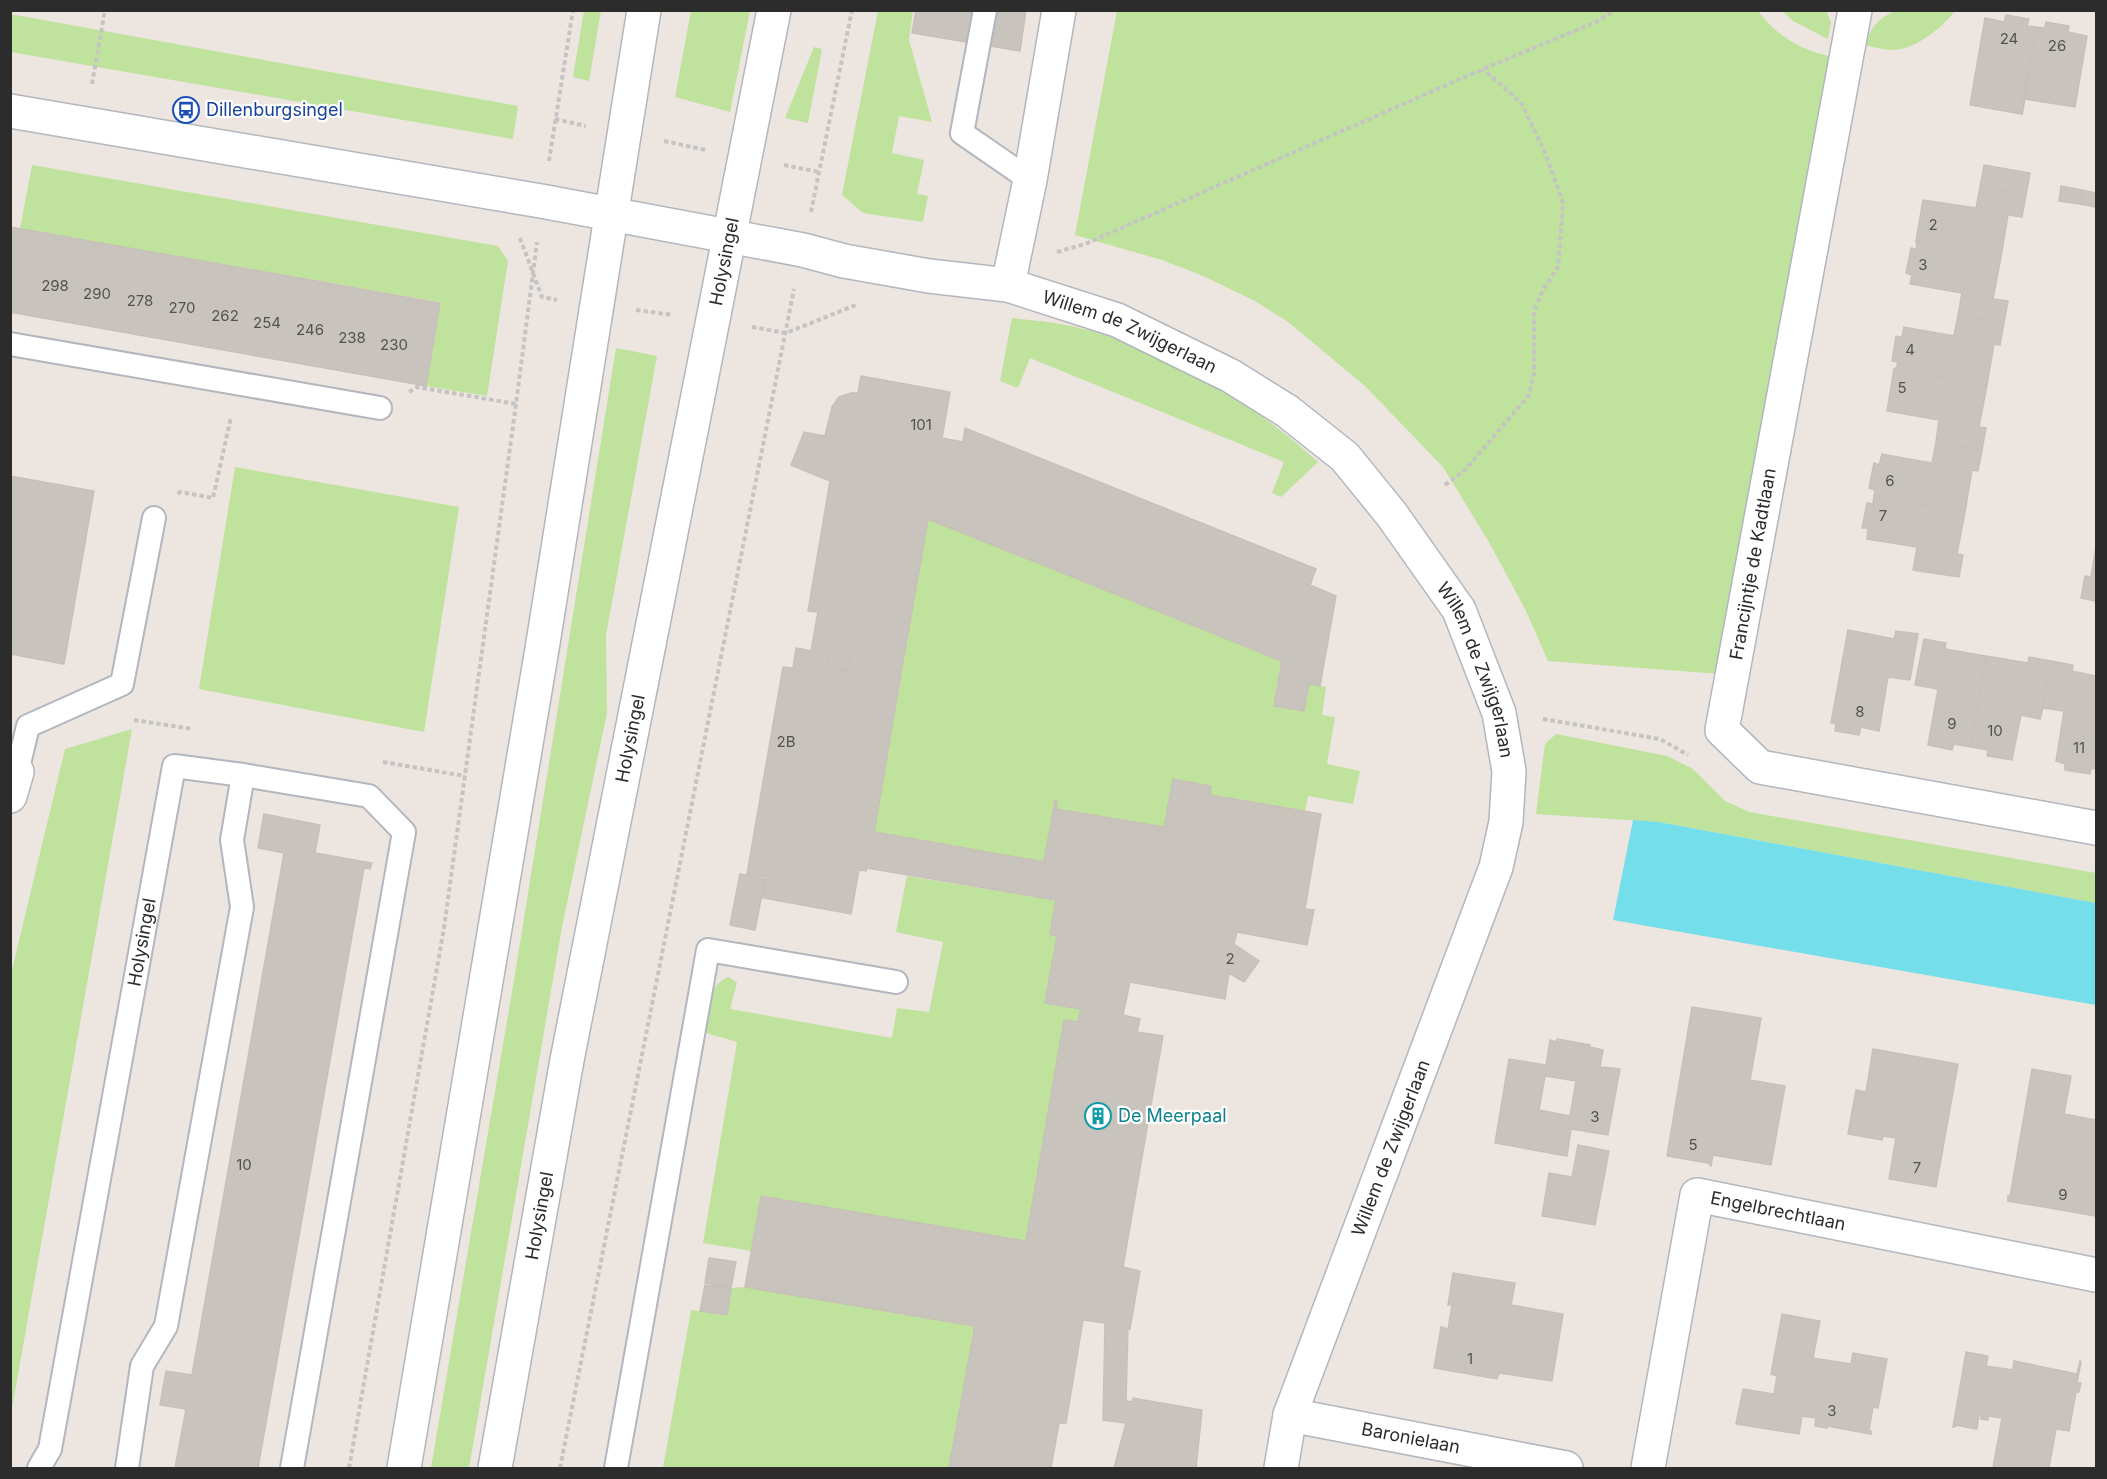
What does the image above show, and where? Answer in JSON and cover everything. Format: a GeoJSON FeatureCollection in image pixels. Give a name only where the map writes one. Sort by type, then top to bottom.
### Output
{"type":"FeatureCollection","features":[{"type":"Feature","properties":{"kind":"street"},"geometry":{"type":"LineString","coordinates":[[404,1468],[544,638],[644,10]]}},
{"type":"Feature","properties":{"kind":"street","name":"Holysingel"},"geometry":{"type":"LineString","coordinates":[[495,1468],[567,1060],[774,10]]}},
{"type":"Feature","properties":{"kind":"street"},"geometry":{"type":"LineString","coordinates":[[1010,275],[1030,180],[1059,10]]}},
{"type":"Feature","properties":{"kind":"street","name":"Francijntje de Kadtlaan"},"geometry":{"type":"LineString","coordinates":[[1855,10],[1722,730],[1761,767],[2097,828]]}},
{"type":"Feature","properties":{"kind":"street"},"geometry":{"type":"LineString","coordinates":[[10,111],[541,201],[803,250]]}},
{"type":"Feature","properties":{"kind":"street","name":"Willem de Zwijgerlaan"},"geometry":{"type":"LineString","coordinates":[[803,250],[844,261],[929,276],[1010,275],[1117,320],[1231,376],[1287,411],[1345,457],[1392,515],[1459,610],[1499,713],[1509,771],[1506,822],[1496,867],[1290,1415],[1281,1468]]}},
{"type":"Feature","properties":{"kind":"street","name":"Engelbrechtlaan"},"geometry":{"type":"LineString","coordinates":[[1648,1468],[1697,1195],[2097,1275]]}},
{"type":"Feature","properties":{"kind":"street","name":"Baronielaan"},"geometry":{"type":"LineString","coordinates":[[1290,1415],[1566,1468]]}},
{"type":"Feature","properties":{"kind":"lane"},"geometry":{"type":"LineString","coordinates":[[985,10],[962,133],[1030,180]]}},
{"type":"Feature","properties":{"kind":"lane"},"geometry":{"type":"LineString","coordinates":[[10,345],[380,408]]}},
{"type":"Feature","properties":{"kind":"lane"},"geometry":{"type":"LineString","coordinates":[[13,778],[28,726],[122,684],[154,518]]}},
{"type":"Feature","properties":{"kind":"lane","name":"Holysingel"},"geometry":{"type":"LineString","coordinates":[[39,1468],[50,1449],[174,766],[369,796],[404,832],[292,1468]]}},
{"type":"Feature","properties":{"kind":"lane"},"geometry":{"type":"LineString","coordinates":[[127,1468],[142,1366],[166,1326],[242,907],[232,840],[243,775]]}},
{"type":"Feature","properties":{"kind":"lane"},"geometry":{"type":"LineString","coordinates":[[616,1468],[708,950],[896,982]]}},
{"type":"Feature","properties":{"kind":"path"},"geometry":{"type":"LineString","coordinates":[[85,124],[105,10]]}},
{"type":"Feature","properties":{"kind":"path"},"geometry":{"type":"LineString","coordinates":[[349,1468],[444,928],[534,273],[541,201],[573,10]]}},
{"type":"Feature","properties":{"kind":"path"},"geometry":{"type":"LineString","coordinates":[[555,119],[819,172],[852,10]]}},
{"type":"Feature","properties":{"kind":"path"},"geometry":{"type":"LineString","coordinates":[[1010,275],[1596,22],[1615,10]]}},
{"type":"Feature","properties":{"kind":"path"},"geometry":{"type":"LineString","coordinates":[[1445,484],[1465,470],[1529,395],[1534,373],[1534,311],[1543,290],[1558,267],[1563,203],[1546,154],[1522,105],[1483,69]]}},
{"type":"Feature","properties":{"kind":"path"},"geometry":{"type":"LineString","coordinates":[[560,1468],[803,250]]}},
{"type":"Feature","properties":{"kind":"path"},"geometry":{"type":"LineString","coordinates":[[154,518],[180,492],[213,498],[238,384]]}},
{"type":"Feature","properties":{"kind":"path"},"geometry":{"type":"LineString","coordinates":[[380,408],[417,387],[516,404]]}},
{"type":"Feature","properties":{"kind":"green space"},"geometry":{"type":"Polygon","coordinates":[[[584,11],[601,11],[589,81],[573,77],[584,11]]]}},
{"type":"Feature","properties":{"kind":"green space"},"geometry":{"type":"Polygon","coordinates":[[[691,11],[750,11],[730,112],[675,97],[691,11]]]}},
{"type":"Feature","properties":{"kind":"green space"},"geometry":{"type":"Polygon","coordinates":[[[878,11],[913,11],[909,40],[932,122],[899,116],[892,153],[924,160],[917,194],[928,196],[923,222],[863,213],[842,195],[878,11]]]}},
{"type":"Feature","properties":{"kind":"green space"},"geometry":{"type":"Polygon","coordinates":[[[1117,11],[1758,11],[1789,40],[1808,50],[1829,56],[1720,674],[1548,661],[1526,611],[1489,542],[1443,467],[1365,386],[1287,321],[1255,301],[1203,276],[1162,260],[1075,235],[1117,11]]]}},
{"type":"Feature","properties":{"kind":"green space"},"geometry":{"type":"Polygon","coordinates":[[[1782,11],[1826,11],[1831,22],[1828,39],[1793,21],[1782,11]]]}},
{"type":"Feature","properties":{"kind":"green space"},"geometry":{"type":"Polygon","coordinates":[[[1896,11],[1955,11],[1936,30],[1910,46],[1893,50],[1865,45],[1876,24],[1896,11]]]}},
{"type":"Feature","properties":{"kind":"green space"},"geometry":{"type":"Polygon","coordinates":[[[10,14],[518,106],[513,139],[11,52],[10,14]]]}},
{"type":"Feature","properties":{"kind":"green space"},"geometry":{"type":"Polygon","coordinates":[[[814,47],[822,49],[808,123],[785,118],[814,47]]]}},
{"type":"Feature","properties":{"kind":"green space"},"geometry":{"type":"Polygon","coordinates":[[[32,165],[498,246],[508,261],[487,396],[426,386],[440,302],[20,229],[32,165]]]}},
{"type":"Feature","properties":{"kind":"green space"},"geometry":{"type":"Polygon","coordinates":[[[1012,318],[1064,325],[1104,335],[1137,346],[1170,361],[1234,397],[1318,462],[1281,497],[1272,493],[1284,462],[1030,358],[1018,388],[1000,381],[1012,318]]]}},
{"type":"Feature","properties":{"kind":"green space"},"geometry":{"type":"Polygon","coordinates":[[[616,348],[657,356],[606,635],[607,713],[562,927],[469,1468],[431,1468],[515,974],[616,348]]]}},
{"type":"Feature","properties":{"kind":"green space"},"geometry":{"type":"Polygon","coordinates":[[[235,467],[459,507],[424,732],[199,689],[235,467]]]}},
{"type":"Feature","properties":{"kind":"green space"},"geometry":{"type":"Polygon","coordinates":[[[928,519],[1282,661],[1274,706],[1304,711],[1309,684],[1326,687],[1322,715],[1335,717],[1327,764],[1360,771],[1353,804],[1308,796],[1305,811],[1210,795],[1211,786],[1173,779],[1164,827],[1056,809],[1057,801],[1055,800],[1044,862],[874,832],[928,519]]]}},
{"type":"Feature","properties":{"kind":"green space"},"geometry":{"type":"Polygon","coordinates":[[[132,729],[11,1414],[11,974],[65,749],[132,729]]]}},
{"type":"Feature","properties":{"kind":"green space"},"geometry":{"type":"Polygon","coordinates":[[[1556,734],[1667,756],[1693,769],[1725,801],[1749,812],[2096,873],[2096,903],[1659,822],[1536,814],[1545,744],[1556,734]]]}},
{"type":"Feature","properties":{"kind":"green space"},"geometry":{"type":"Polygon","coordinates":[[[907,876],[1056,900],[1050,934],[1057,936],[1045,1003],[1081,1009],[1078,1022],[1064,1020],[1026,1241],[762,1196],[751,1251],[703,1243],[737,1042],[706,1033],[712,992],[716,986],[729,977],[737,983],[730,1009],[892,1038],[897,1008],[929,1012],[943,942],[896,932],[907,876]]]}},
{"type":"Feature","properties":{"kind":"green space"},"geometry":{"type":"Polygon","coordinates":[[[745,1287],[975,1326],[949,1468],[663,1468],[691,1310],[726,1315],[731,1288],[745,1287]]]}},
{"type":"Feature","properties":{"kind":"water"},"geometry":{"type":"Polygon","coordinates":[[[1633,820],[1659,822],[2096,903],[2096,1005],[1613,920],[1633,820]]]}},
{"type":"Feature","properties":{"kind":"building"},"geometry":{"type":"Polygon","coordinates":[[[916,10],[1026,10],[1020,51],[912,33],[916,10]]]}},
{"type":"Feature","properties":{"kind":"building"},"geometry":{"type":"Polygon","coordinates":[[[2006,15],[2029,19],[2027,26],[2036,27],[2021,114],[1970,105],[1985,18],[2004,22],[2006,15]]]}},
{"type":"Feature","properties":{"kind":"building"},"geometry":{"type":"Polygon","coordinates":[[[2046,22],[2069,26],[2068,32],[2087,36],[2075,107],[2025,99],[2022,115],[2036,27],[2045,28],[2046,22]]]}},
{"type":"Feature","properties":{"kind":"building"},"geometry":{"type":"Polygon","coordinates":[[[1984,165],[2030,173],[2026,195],[1980,187],[1984,165]]]}},
{"type":"Feature","properties":{"kind":"building"},"geometry":{"type":"Polygon","coordinates":[[[2061,186],[2082,190],[2079,204],[2059,201],[2061,186]]]}},
{"type":"Feature","properties":{"kind":"building"},"geometry":{"type":"Polygon","coordinates":[[[1980,187],[2026,195],[2022,217],[2008,215],[2001,257],[1916,241],[1923,200],[1976,208],[1980,187]]]}},
{"type":"Feature","properties":{"kind":"building"},"geometry":{"type":"Polygon","coordinates":[[[2082,190],[2096,193],[2096,207],[2079,204],[2082,190]]]}},
{"type":"Feature","properties":{"kind":"building"},"geometry":{"type":"Polygon","coordinates":[[[10,227],[440,303],[426,386],[10,312],[10,227]]]}},
{"type":"Feature","properties":{"kind":"building"},"geometry":{"type":"Polygon","coordinates":[[[1916,241],[2001,257],[1993,299],[2008,301],[2004,323],[1958,315],[1962,293],[1910,284],[1912,275],[1906,273],[1911,248],[1917,249],[1916,241]]]}},
{"type":"Feature","properties":{"kind":"building"},"geometry":{"type":"Polygon","coordinates":[[[1958,315],[2004,323],[2000,345],[1994,344],[1987,385],[1894,369],[1898,362],[1892,361],[1896,336],[1902,337],[1904,327],[1954,336],[1958,315]]]}},
{"type":"Feature","properties":{"kind":"building"},"geometry":{"type":"Polygon","coordinates":[[[1894,369],[1987,385],[1979,427],[1986,428],[1982,450],[1936,442],[1939,420],[1887,411],[1894,369]]]}},
{"type":"Feature","properties":{"kind":"building"},"geometry":{"type":"Polygon","coordinates":[[[861,376],[950,392],[942,438],[963,442],[965,428],[1316,569],[1310,585],[1336,596],[1320,686],[1309,684],[1304,711],[1274,706],[1282,661],[928,519],[903,662],[851,653],[847,672],[827,669],[829,654],[811,651],[818,612],[808,611],[830,481],[791,465],[804,432],[825,436],[832,407],[839,397],[858,393],[861,376]]]}},
{"type":"Feature","properties":{"kind":"building"},"geometry":{"type":"Polygon","coordinates":[[[1936,442],[1982,450],[1978,471],[1972,470],[1965,512],[1874,496],[1875,490],[1869,488],[1874,463],[1879,465],[1882,454],[1932,463],[1936,442]]]}},
{"type":"Feature","properties":{"kind":"building"},"geometry":{"type":"Polygon","coordinates":[[[10,476],[94,491],[64,664],[10,654],[10,476]]]}},
{"type":"Feature","properties":{"kind":"building"},"geometry":{"type":"Polygon","coordinates":[[[1874,496],[1965,512],[1957,554],[1963,555],[1959,577],[1913,570],[1917,547],[1867,539],[1868,528],[1862,528],[1867,503],[1873,504],[1874,496]]]}},
{"type":"Feature","properties":{"kind":"building"},"geometry":{"type":"Polygon","coordinates":[[[2096,546],[2096,601],[2081,598],[2085,576],[2091,577],[2096,546]]]}},
{"type":"Feature","properties":{"kind":"building"},"geometry":{"type":"Polygon","coordinates":[[[1848,630],[1894,639],[1896,631],[1918,634],[1910,680],[1888,677],[1879,731],[1861,727],[1859,735],[1835,731],[1836,723],[1831,723],[1848,630]]]}},
{"type":"Feature","properties":{"kind":"building"},"geometry":{"type":"Polygon","coordinates":[[[1924,639],[1946,643],[1945,649],[1986,656],[1971,747],[1954,744],[1952,750],[1928,745],[1938,689],[1915,685],[1924,639]]]}},
{"type":"Feature","properties":{"kind":"building","name":"De Meerpaal"},"geometry":{"type":"Polygon","coordinates":[[[796,648],[829,654],[827,669],[847,672],[851,653],[903,662],[874,832],[1044,862],[1055,800],[1057,801],[1056,809],[1164,827],[1173,779],[1211,786],[1210,795],[1321,814],[1305,909],[1314,910],[1307,945],[1237,932],[1234,944],[1259,961],[1244,982],[1229,973],[1225,999],[1130,982],[1123,1015],[1140,1019],[1137,1032],[1163,1036],[1123,1267],[1140,1271],[1130,1329],[1128,1328],[1126,1401],[1132,1402],[1133,1398],[1202,1410],[1196,1468],[1114,1468],[1126,1423],[1103,1420],[1105,1323],[1083,1320],[1066,1423],[1059,1423],[1051,1468],[949,1468],[975,1326],[745,1287],[761,1196],[1026,1241],[1064,1020],[1078,1022],[1081,1009],[1045,1003],[1057,936],[1050,934],[1056,900],[867,868],[866,871],[859,870],[851,914],[763,898],[766,877],[747,874],[783,667],[793,668],[796,648]]]}},
{"type":"Feature","properties":{"kind":"building"},"geometry":{"type":"Polygon","coordinates":[[[1986,656],[2028,663],[2029,657],[2051,661],[2040,719],[2021,715],[2012,760],[1987,756],[1988,750],[1971,747],[1986,656]]]}},
{"type":"Feature","properties":{"kind":"building"},"geometry":{"type":"Polygon","coordinates":[[[2051,661],[2073,665],[2072,671],[2096,676],[2096,769],[2091,768],[2090,774],[2065,770],[2065,764],[2056,761],[2064,711],[2043,708],[2040,719],[2051,661]]]}},
{"type":"Feature","properties":{"kind":"building"},"geometry":{"type":"Polygon","coordinates":[[[264,814],[320,825],[315,853],[372,863],[370,869],[364,868],[258,1468],[175,1468],[186,1409],[160,1405],[166,1371],[192,1375],[284,853],[258,848],[264,814]]]}},
{"type":"Feature","properties":{"kind":"building"},"geometry":{"type":"Polygon","coordinates":[[[740,874],[765,879],[755,930],[730,925],[740,874]]]}},
{"type":"Feature","properties":{"kind":"building"},"geometry":{"type":"Polygon","coordinates":[[[1692,1007],[1761,1018],[1750,1080],[1785,1086],[1771,1165],[1713,1155],[1711,1166],[1708,1163],[1667,1156],[1692,1007]]]}},
{"type":"Feature","properties":{"kind":"building"},"geometry":{"type":"Polygon","coordinates":[[[1557,1039],[1590,1045],[1590,1047],[1603,1050],[1600,1067],[1620,1069],[1608,1135],[1571,1129],[1567,1156],[1495,1143],[1509,1059],[1546,1065],[1550,1040],[1556,1042],[1557,1039]],[[1545,1076],[1539,1110],[1570,1116],[1576,1081],[1545,1076]]]}},
{"type":"Feature","properties":{"kind":"building"},"geometry":{"type":"Polygon","coordinates":[[[1873,1049],[1958,1064],[1936,1187],[1889,1179],[1896,1138],[1883,1136],[1882,1140],[1848,1134],[1856,1090],[1866,1092],[1873,1049]]]}},
{"type":"Feature","properties":{"kind":"building"},"geometry":{"type":"Polygon","coordinates":[[[2032,1069],[2071,1076],[2064,1114],[2096,1120],[2096,1216],[2008,1201],[2032,1069]]]}},
{"type":"Feature","properties":{"kind":"building"},"geometry":{"type":"Polygon","coordinates":[[[1578,1145],[1609,1151],[1595,1225],[1542,1216],[1549,1173],[1572,1177],[1578,1145]]]}},
{"type":"Feature","properties":{"kind":"building"},"geometry":{"type":"Polygon","coordinates":[[[709,1258],[736,1262],[731,1288],[705,1283],[709,1258]]]}},
{"type":"Feature","properties":{"kind":"building"},"geometry":{"type":"Polygon","coordinates":[[[1453,1273],[1515,1283],[1511,1305],[1563,1314],[1552,1381],[1499,1373],[1497,1379],[1434,1368],[1441,1327],[1448,1329],[1452,1305],[1448,1305],[1453,1273]]]}},
{"type":"Feature","properties":{"kind":"building"},"geometry":{"type":"Polygon","coordinates":[[[705,1285],[731,1289],[727,1315],[700,1311],[705,1285]]]}},
{"type":"Feature","properties":{"kind":"building"},"geometry":{"type":"Polygon","coordinates":[[[1782,1314],[1820,1321],[1813,1358],[1851,1364],[1853,1353],[1887,1359],[1878,1408],[1873,1407],[1869,1430],[1871,1434],[1815,1426],[1816,1418],[1802,1416],[1799,1434],[1736,1424],[1743,1389],[1774,1394],[1777,1376],[1771,1374],[1782,1314]]]}},
{"type":"Feature","properties":{"kind":"building"},"geometry":{"type":"Polygon","coordinates":[[[1966,1352],[1988,1356],[1986,1366],[2013,1370],[2014,1361],[2077,1374],[2081,1362],[2077,1383],[2081,1383],[2079,1392],[2076,1392],[2069,1431],[2056,1429],[2049,1468],[1993,1468],[2002,1418],[1988,1416],[1988,1420],[1981,1419],[1979,1414],[1977,1429],[1955,1425],[1953,1427],[1966,1352]]]}},
{"type":"Feature","properties":{"kind":"place","name":"Dillenburgsingel"},"geometry":{"type":"Point","coordinates":[186,110]}},
{"type":"Feature","properties":{"kind":"place","name":"De Meerpaal"},"geometry":{"type":"Point","coordinates":[1098,1116]}}]}
